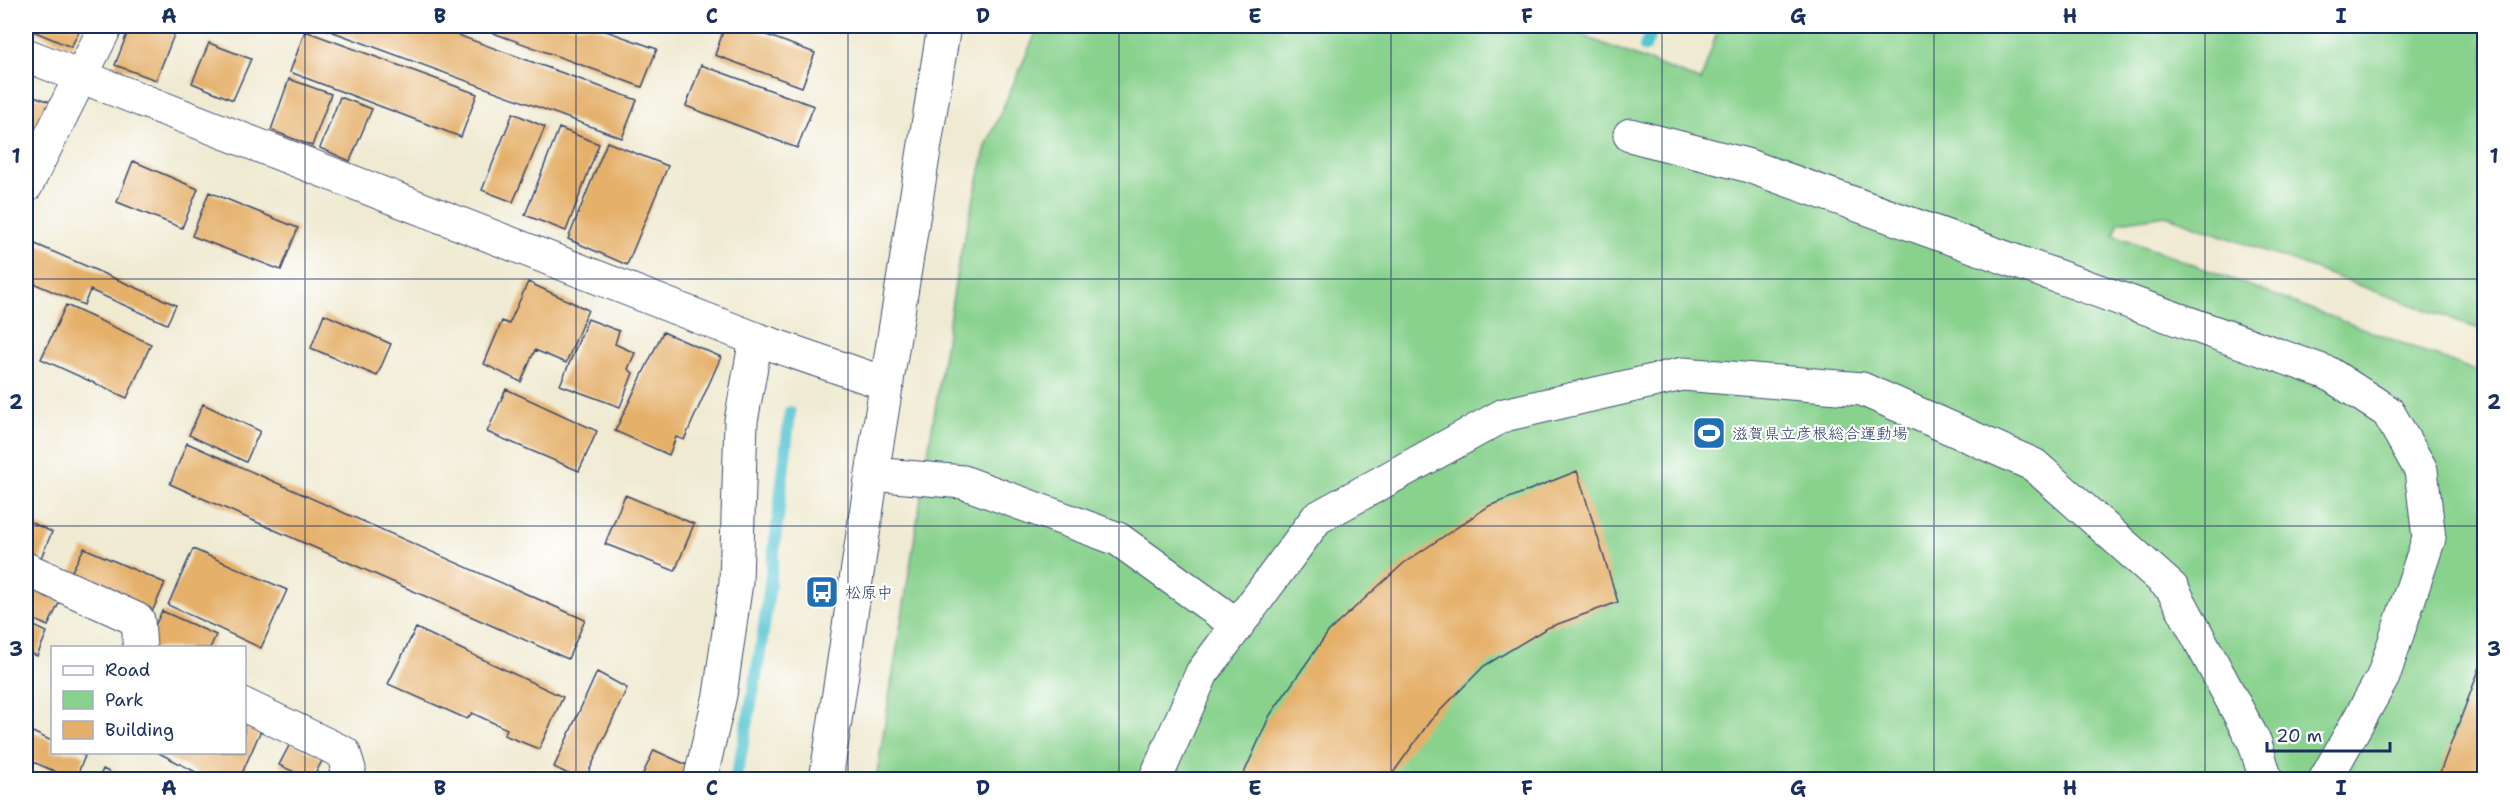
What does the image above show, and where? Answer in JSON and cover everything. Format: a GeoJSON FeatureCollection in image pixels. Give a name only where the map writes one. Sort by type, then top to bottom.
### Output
{"type":"FeatureCollection","features":[{"type":"Feature","properties":{"kind":"street"},"geometry":{"type":"LineString","coordinates":[[26,186],[106,26]]}},
{"type":"Feature","properties":{"kind":"street"},"geometry":{"type":"LineString","coordinates":[[826,780],[839,710],[872,474],[944,26]]}},
{"type":"Feature","properties":{"kind":"street"},"geometry":{"type":"LineString","coordinates":[[26,55],[756,339],[887,384]]}},
{"type":"Feature","properties":{"kind":"street"},"geometry":{"type":"LineString","coordinates":[[1630,135],[1746,165],[2328,373],[2388,411],[2421,470],[2429,538],[2383,677],[2325,780]]}},
{"type":"Feature","properties":{"kind":"street"},"geometry":{"type":"LineString","coordinates":[[700,780],[720,695],[736,582],[741,421],[756,339]]}},
{"type":"Feature","properties":{"kind":"street"},"geometry":{"type":"LineString","coordinates":[[1155,780],[1202,673],[1317,518],[1504,415],[1683,374],[1862,389],[2034,465],[2172,588],[2255,743],[2266,780]]}},
{"type":"Feature","properties":{"kind":"street"},"geometry":{"type":"LineString","coordinates":[[872,474],[963,482],[1118,539],[1237,625]]}},
{"type":"Feature","properties":{"kind":"street"},"geometry":{"type":"LineString","coordinates":[[26,569],[138,620],[140,646]]}},
{"type":"Feature","properties":{"kind":"street"},"geometry":{"type":"LineString","coordinates":[[246,706],[344,753],[349,769],[344,780]]}},
{"type":"Feature","properties":{"kind":"green space","name":"滋賀県立彦根総合運動場"},"geometry":{"type":"Polygon","coordinates":[[[1039,26],[1557,26],[1701,81],[1719,26],[2484,26],[2484,331],[2166,215],[2119,222],[2114,235],[2484,374],[2484,779],[876,780],[958,265],[986,146],[1039,26]]]}},
{"type":"Feature","properties":{"kind":"building"},"geometry":{"type":"Polygon","coordinates":[[[26,26],[82,26],[71,47],[26,28],[26,26]]]}},
{"type":"Feature","properties":{"kind":"building"},"geometry":{"type":"Polygon","coordinates":[[[130,26],[166,26],[176,30],[156,80],[115,65],[130,26]]]}},
{"type":"Feature","properties":{"kind":"building"},"geometry":{"type":"Polygon","coordinates":[[[317,26],[433,26],[637,100],[622,138],[317,26]]]}},
{"type":"Feature","properties":{"kind":"building"},"geometry":{"type":"Polygon","coordinates":[[[474,26],[592,26],[657,49],[642,87],[474,26]]]}},
{"type":"Feature","properties":{"kind":"building"},"geometry":{"type":"Polygon","coordinates":[[[725,26],[742,26],[815,53],[802,87],[715,55],[725,26]]]}},
{"type":"Feature","properties":{"kind":"building"},"geometry":{"type":"Polygon","coordinates":[[[305,31],[477,94],[461,137],[290,72],[305,31]]]}},
{"type":"Feature","properties":{"kind":"building"},"geometry":{"type":"Polygon","coordinates":[[[209,43],[251,59],[233,100],[192,83],[209,43]]]}},
{"type":"Feature","properties":{"kind":"building"},"geometry":{"type":"Polygon","coordinates":[[[701,65],[814,106],[797,148],[686,106],[701,65]]]}},
{"type":"Feature","properties":{"kind":"building"},"geometry":{"type":"Polygon","coordinates":[[[289,79],[331,94],[312,146],[271,130],[289,79]]]}},
{"type":"Feature","properties":{"kind":"building"},"geometry":{"type":"Polygon","coordinates":[[[26,93],[50,102],[26,159],[26,93]]]}},
{"type":"Feature","properties":{"kind":"building"},"geometry":{"type":"Polygon","coordinates":[[[340,97],[372,109],[350,161],[320,148],[340,97]]]}},
{"type":"Feature","properties":{"kind":"building"},"geometry":{"type":"Polygon","coordinates":[[[513,113],[545,127],[513,202],[482,190],[513,113]]]}},
{"type":"Feature","properties":{"kind":"building"},"geometry":{"type":"Polygon","coordinates":[[[559,128],[599,144],[566,231],[525,215],[559,128]]]}},
{"type":"Feature","properties":{"kind":"building"},"geometry":{"type":"Polygon","coordinates":[[[607,142],[668,166],[627,265],[568,239],[607,142]]]}},
{"type":"Feature","properties":{"kind":"building"},"geometry":{"type":"Polygon","coordinates":[[[133,161],[198,189],[182,228],[117,202],[133,161]]]}},
{"type":"Feature","properties":{"kind":"building"},"geometry":{"type":"Polygon","coordinates":[[[209,192],[298,228],[281,270],[192,236],[209,192]]]}},
{"type":"Feature","properties":{"kind":"building"},"geometry":{"type":"Polygon","coordinates":[[[26,240],[176,305],[167,324],[90,290],[84,305],[26,280],[26,240]]]}},
{"type":"Feature","properties":{"kind":"building"},"geometry":{"type":"Polygon","coordinates":[[[528,282],[588,310],[566,363],[535,350],[521,382],[484,364],[502,321],[509,324],[528,282]]]}},
{"type":"Feature","properties":{"kind":"building"},"geometry":{"type":"Polygon","coordinates":[[[66,305],[151,344],[127,398],[41,359],[66,305]]]}},
{"type":"Feature","properties":{"kind":"building"},"geometry":{"type":"Polygon","coordinates":[[[324,314],[391,344],[377,376],[311,348],[324,314]]]}},
{"type":"Feature","properties":{"kind":"building"},"geometry":{"type":"Polygon","coordinates":[[[588,319],[619,331],[615,344],[635,353],[628,369],[633,373],[620,407],[560,385],[588,319]]]}},
{"type":"Feature","properties":{"kind":"building"},"geometry":{"type":"Polygon","coordinates":[[[663,332],[721,357],[684,440],[676,437],[669,455],[615,431],[663,332]]]}},
{"type":"Feature","properties":{"kind":"building"},"geometry":{"type":"Polygon","coordinates":[[[506,389],[597,431],[579,471],[487,432],[506,389]]]}},
{"type":"Feature","properties":{"kind":"building"},"geometry":{"type":"Polygon","coordinates":[[[203,404],[260,431],[246,462],[189,435],[203,404]]]}},
{"type":"Feature","properties":{"kind":"building"},"geometry":{"type":"Polygon","coordinates":[[[187,443],[585,620],[568,659],[170,484],[187,443]]]}},
{"type":"Feature","properties":{"kind":"building"},"geometry":{"type":"Polygon","coordinates":[[[1577,471],[1618,602],[1547,628],[1484,666],[1430,721],[1388,780],[1241,780],[1270,715],[1329,631],[1404,563],[1489,506],[1577,471]]]}},
{"type":"Feature","properties":{"kind":"building"},"geometry":{"type":"Polygon","coordinates":[[[625,495],[694,524],[675,571],[605,544],[625,495]]]}},
{"type":"Feature","properties":{"kind":"building"},"geometry":{"type":"Polygon","coordinates":[[[26,520],[52,532],[37,567],[26,561],[26,520]]]}},
{"type":"Feature","properties":{"kind":"building"},"geometry":{"type":"Polygon","coordinates":[[[84,548],[165,583],[152,612],[70,575],[84,548]]]}},
{"type":"Feature","properties":{"kind":"building"},"geometry":{"type":"Polygon","coordinates":[[[193,549],[287,590],[261,648],[168,605],[193,549]]]}},
{"type":"Feature","properties":{"kind":"building"},"geometry":{"type":"Polygon","coordinates":[[[26,585],[60,601],[48,626],[26,616],[26,585]]]}},
{"type":"Feature","properties":{"kind":"building"},"geometry":{"type":"Polygon","coordinates":[[[162,611],[216,635],[211,646],[145,646],[162,611]]]}},
{"type":"Feature","properties":{"kind":"building"},"geometry":{"type":"Polygon","coordinates":[[[26,622],[47,632],[37,656],[26,651],[26,622]]]}},
{"type":"Feature","properties":{"kind":"building"},"geometry":{"type":"Polygon","coordinates":[[[416,628],[563,697],[539,749],[504,735],[507,729],[472,713],[467,719],[388,684],[416,628]]]}},
{"type":"Feature","properties":{"kind":"building"},"geometry":{"type":"Polygon","coordinates":[[[2484,657],[2484,757],[2476,780],[2437,780],[2484,657]]]}},
{"type":"Feature","properties":{"kind":"building"},"geometry":{"type":"Polygon","coordinates":[[[597,672],[627,688],[585,780],[580,780],[554,767],[597,672]]]}},
{"type":"Feature","properties":{"kind":"building"},"geometry":{"type":"Polygon","coordinates":[[[246,721],[262,728],[239,780],[211,780],[161,754],[246,754],[246,721]]]}},
{"type":"Feature","properties":{"kind":"building"},"geometry":{"type":"Polygon","coordinates":[[[26,729],[51,741],[51,754],[85,756],[75,780],[26,759],[26,729]]]}},
{"type":"Feature","properties":{"kind":"building"},"geometry":{"type":"Polygon","coordinates":[[[291,742],[323,759],[312,780],[279,765],[291,742]]]}},
{"type":"Feature","properties":{"kind":"building"},"geometry":{"type":"Polygon","coordinates":[[[654,750],[689,766],[685,780],[640,780],[654,750]]]}},
{"type":"Feature","properties":{"kind":"building"},"geometry":{"type":"Polygon","coordinates":[[[103,769],[124,780],[98,780],[103,769]]]}},
{"type":"Feature","properties":{"kind":"building"},"geometry":{"type":"Polygon","coordinates":[[[2132,771],[2135,780],[2110,780],[2110,779],[2132,771]]]}},
{"type":"Feature","properties":{"kind":"waterway"},"geometry":{"type":"LineString","coordinates":[[1645,47],[1653,26]]}},
{"type":"Feature","properties":{"kind":"waterway"},"geometry":{"type":"LineString","coordinates":[[735,780],[761,643],[790,412]]}},
{"type":"Feature","properties":{"kind":"place","name":"滋賀県立彦根総合運動場"},"geometry":{"type":"Point","coordinates":[1709,433]}},
{"type":"Feature","properties":{"kind":"place","name":"松原中"},"geometry":{"type":"Point","coordinates":[822,592]}}]}
